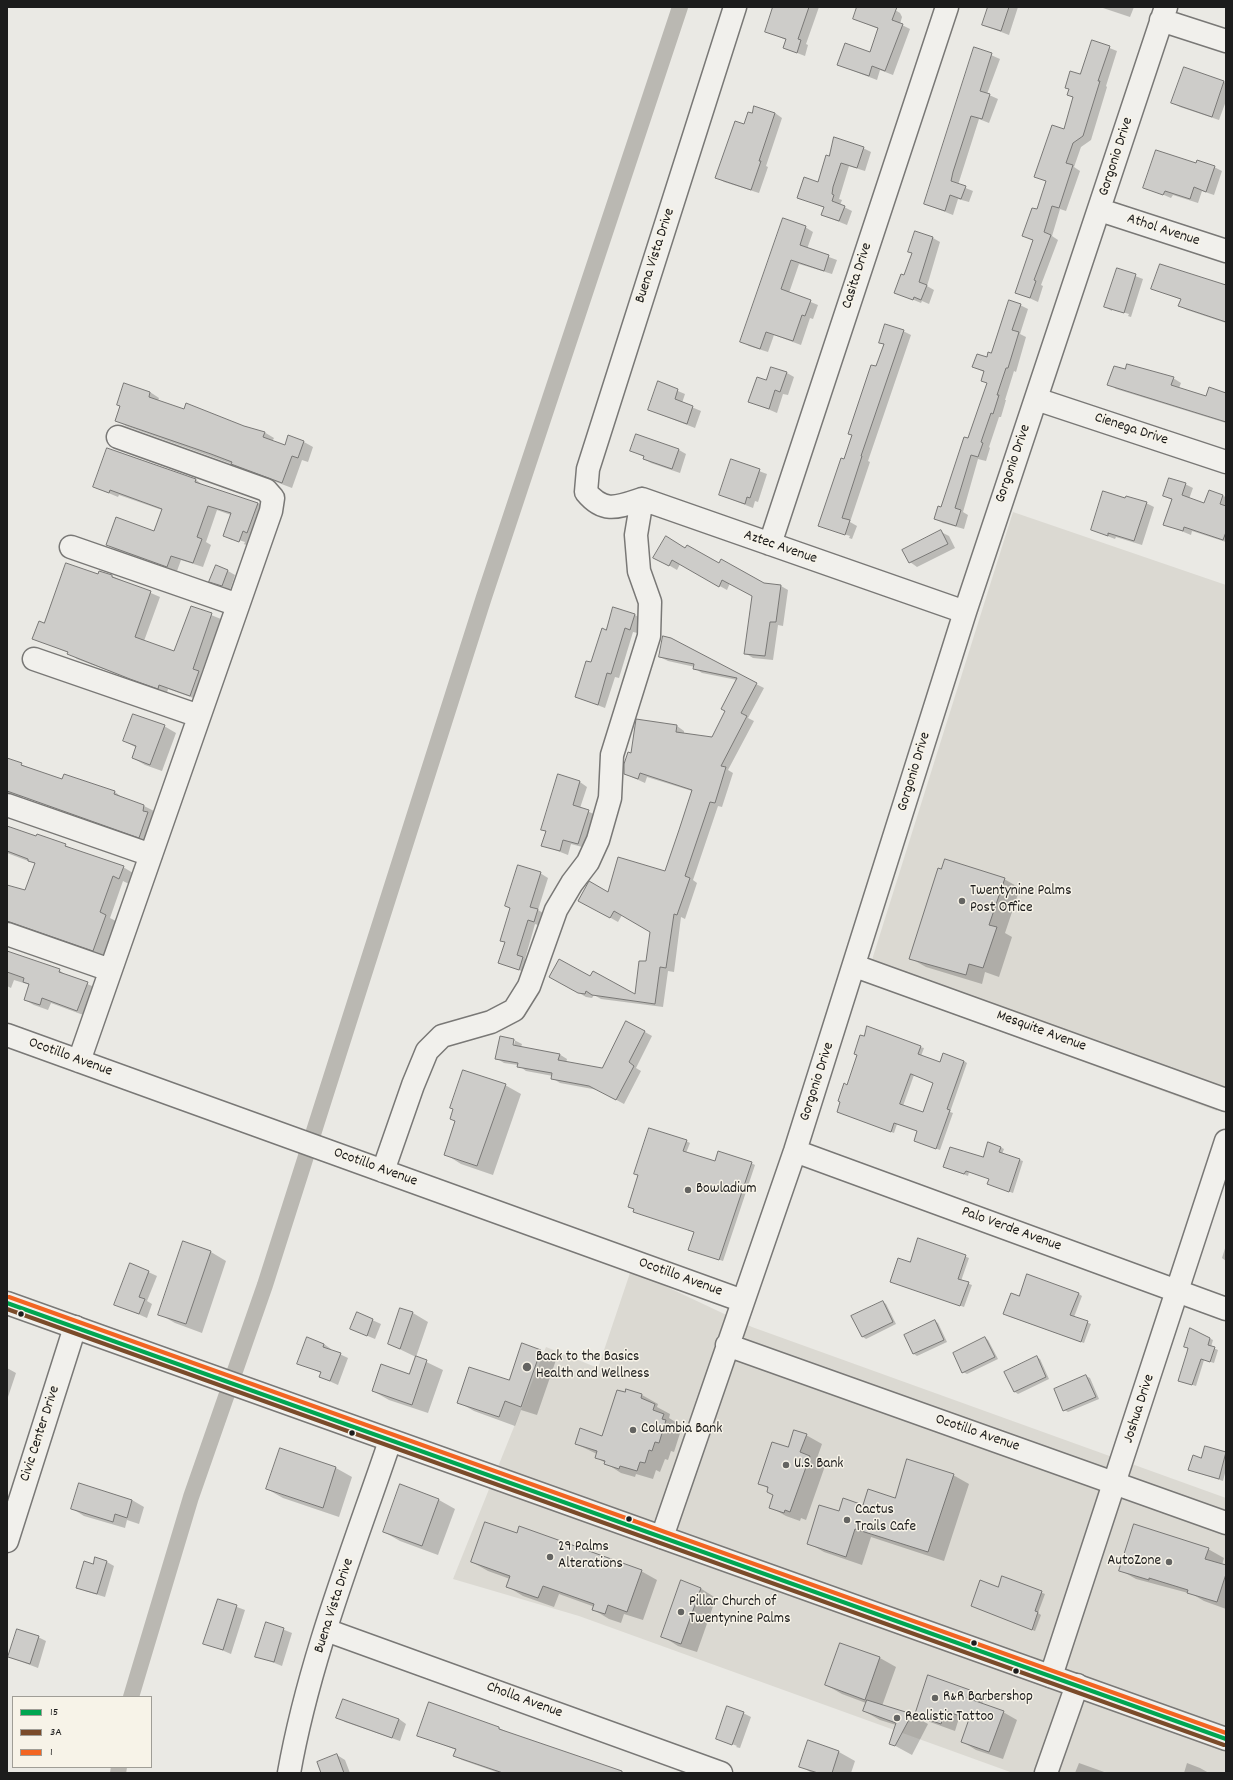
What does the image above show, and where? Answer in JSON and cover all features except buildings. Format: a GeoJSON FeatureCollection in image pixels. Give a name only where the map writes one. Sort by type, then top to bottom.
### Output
{"type":"FeatureCollection","features":[{"type":"Feature","properties":{"kind":"street","name":"Buena Vista Drive"},"geometry":{"type":"LineString","coordinates":[[642,499],[612,508],[595,503],[586,492],[588,469],[735,7]]}},
{"type":"Feature","properties":{"kind":"street","name":"Casita Drive"},"geometry":{"type":"LineString","coordinates":[[770,544],[947,7]]}},
{"type":"Feature","properties":{"kind":"street"},"geometry":{"type":"LineString","coordinates":[[1163,14],[1226,41]]}},
{"type":"Feature","properties":{"kind":"street","name":"Gorgonio Drive"},"geometry":{"type":"LineString","coordinates":[[662,1537],[795,1151],[855,966],[965,612],[1100,210],[1163,14]]}},
{"type":"Feature","properties":{"kind":"street","name":"Athol Avenue"},"geometry":{"type":"LineString","coordinates":[[1100,210],[1226,251]]}},
{"type":"Feature","properties":{"kind":"street","name":"Cienega Drive"},"geometry":{"type":"LineString","coordinates":[[1036,399],[1226,462]]}},
{"type":"Feature","properties":{"kind":"street"},"geometry":{"type":"LineString","coordinates":[[79,1061],[271,511],[273,498],[266,490],[118,437]]}},
{"type":"Feature","properties":{"kind":"street","name":"Aztec Avenue"},"geometry":{"type":"LineString","coordinates":[[642,499],[965,612]]}},
{"type":"Feature","properties":{"kind":"street"},"geometry":{"type":"LineString","coordinates":[[383,1171],[413,1085],[427,1051],[442,1036],[491,1022],[514,1010],[529,986],[556,910],[572,883],[588,862],[598,840],[610,798],[612,755],[649,636],[650,602],[639,571],[636,535],[642,499]]}},
{"type":"Feature","properties":{"kind":"street"},"geometry":{"type":"LineString","coordinates":[[71,547],[238,605]]}},
{"type":"Feature","properties":{"kind":"street"},"geometry":{"type":"LineString","coordinates":[[34,659],[199,716]]}},
{"type":"Feature","properties":{"kind":"street"},"geometry":{"type":"LineString","coordinates":[[7,805],[151,855]]}},
{"type":"Feature","properties":{"kind":"street"},"geometry":{"type":"LineString","coordinates":[[7,934],[110,970]]}},
{"type":"Feature","properties":{"kind":"street","name":"Mesquite Avenue"},"geometry":{"type":"LineString","coordinates":[[855,966],[1226,1100]]}},
{"type":"Feature","properties":{"kind":"street","name":"Ocotillo Avenue"},"geometry":{"type":"LineString","coordinates":[[7,1035],[743,1301]]}},
{"type":"Feature","properties":{"kind":"street","name":"Joshua Drive"},"geometry":{"type":"LineString","coordinates":[[1052,1676],[1226,1141]]}},
{"type":"Feature","properties":{"kind":"street","name":"Palo Verde Avenue"},"geometry":{"type":"LineString","coordinates":[[795,1151],[1226,1309]]}},
{"type":"Feature","properties":{"kind":"street"},"geometry":{"type":"LineString","coordinates":[[7,1303],[1226,1739]]}},
{"type":"Feature","properties":{"kind":"street","name":"Civic Center Drive"},"geometry":{"type":"LineString","coordinates":[[7,1541],[76,1327]]}},
{"type":"Feature","properties":{"kind":"street","name":"Ocotillo Avenue"},"geometry":{"type":"LineString","coordinates":[[727,1345],[1226,1522]]}},
{"type":"Feature","properties":{"kind":"street","name":"Buena Vista Drive"},"geometry":{"type":"LineString","coordinates":[[289,1773],[296,1734],[326,1630],[390,1441]]}},
{"type":"Feature","properties":{"kind":"street","name":"Cholla Avenue"},"geometry":{"type":"LineString","coordinates":[[326,1630],[721,1773]]}},
{"type":"Feature","properties":{"kind":"street"},"geometry":{"type":"LineString","coordinates":[[1046,1773],[1077,1685]]}},
{"type":"Feature","properties":{"kind":"shaded area"},"geometry":{"type":"Polygon","coordinates":[[[1013,512],[1226,585],[1226,1084],[1217,1111],[865,982],[1013,512]]]}},
{"type":"Feature","properties":{"kind":"shaded area"},"geometry":{"type":"Polygon","coordinates":[[[631,1270],[752,1327],[1226,1498],[1226,1773],[1013,1773],[579,1616],[453,1579],[546,1347],[598,1368],[631,1270]]]}},
{"type":"Feature","properties":{"kind":"waterway"},"geometry":{"type":"LineString","coordinates":[[131,1696],[191,1497],[265,1285],[484,597],[680,7]]}},
{"type":"Feature","properties":{"kind":"waterway"},"geometry":{"type":"LineString","coordinates":[[118,1773],[119,1768]]}},
{"type":"Feature","properties":{"kind":"transit line","name":"1"},"geometry":{"type":"LineString","coordinates":[[9,1297],[1226,1733]]}},
{"type":"Feature","properties":{"kind":"transit line","name":"15"},"geometry":{"type":"LineString","coordinates":[[7,1303],[1226,1739]]}},
{"type":"Feature","properties":{"kind":"transit line","name":"3A"},"geometry":{"type":"LineString","coordinates":[[7,1309],[1224,1745]]}},
{"type":"Feature","properties":{"kind":"place","name":"Twentynine Palms Post Office"},"geometry":{"type":"Point","coordinates":[962,901]}},
{"type":"Feature","properties":{"kind":"place","name":"Bowladium"},"geometry":{"type":"Point","coordinates":[688,1190]}},
{"type":"Feature","properties":{"kind":"place","name":"Back to the Basics Health and Wellness"},"geometry":{"type":"Point","coordinates":[527,1367]}},
{"type":"Feature","properties":{"kind":"place","name":"Columbia Bank"},"geometry":{"type":"Point","coordinates":[633,1430]}},
{"type":"Feature","properties":{"kind":"place","name":"U.S. Bank"},"geometry":{"type":"Point","coordinates":[786,1465]}},
{"type":"Feature","properties":{"kind":"place","name":"Cactus Trails Cafe"},"geometry":{"type":"Point","coordinates":[847,1520]}},
{"type":"Feature","properties":{"kind":"place","name":"29 Palms Alterations"},"geometry":{"type":"Point","coordinates":[550,1557]}},
{"type":"Feature","properties":{"kind":"place","name":"AutoZone"},"geometry":{"type":"Point","coordinates":[1169,1562]}},
{"type":"Feature","properties":{"kind":"place","name":"Pillar Church of Twentynine Palms"},"geometry":{"type":"Point","coordinates":[681,1612]}},
{"type":"Feature","properties":{"kind":"place","name":"R&R Barbershop"},"geometry":{"type":"Point","coordinates":[935,1698]}},
{"type":"Feature","properties":{"kind":"place","name":"Realistic Tattoo"},"geometry":{"type":"Point","coordinates":[897,1718]}}]}
